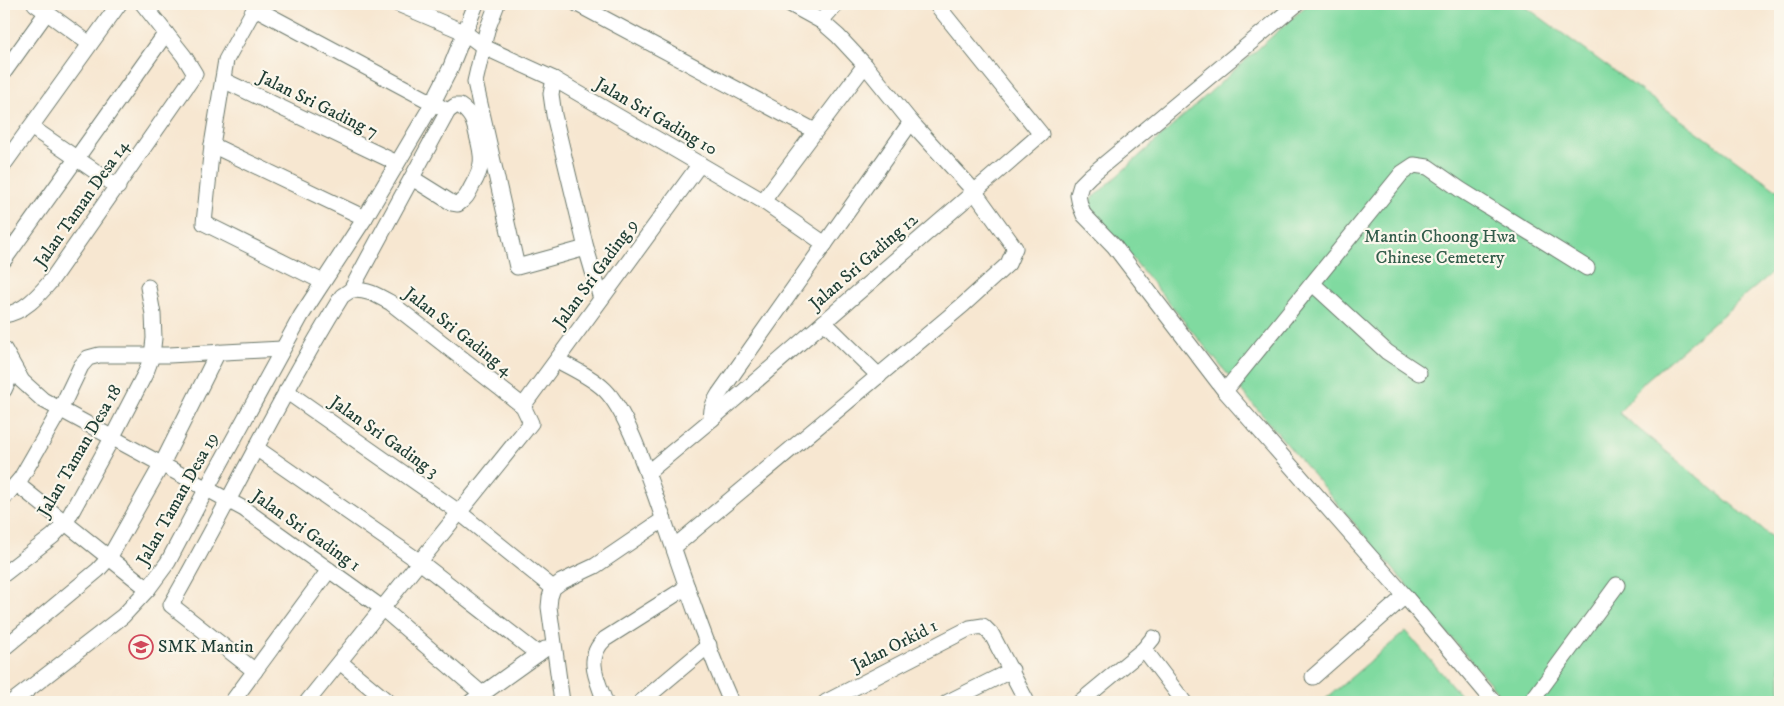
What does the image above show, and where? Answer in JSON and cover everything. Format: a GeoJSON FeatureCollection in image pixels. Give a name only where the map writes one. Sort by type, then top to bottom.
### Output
{"type":"FeatureCollection","features":[{"type":"Feature","properties":{"kind":"street"},"geometry":{"type":"LineString","coordinates":[[4,260],[166,33],[143,4]]}},
{"type":"Feature","properties":{"kind":"street","name":"Jalan Sri Gading 10"},"geometry":{"type":"LineString","coordinates":[[398,4],[464,32],[484,47],[554,79],[763,201],[825,244]]}},
{"type":"Feature","properties":{"kind":"street","name":"Jalan Taman Desa 19"},"geometry":{"type":"LineString","coordinates":[[12,702],[123,616],[148,589],[168,562],[301,316],[365,218],[433,102],[450,69],[476,4]]}},
{"type":"Feature","properties":{"kind":"street"},"geometry":{"type":"LineString","coordinates":[[497,4],[487,30],[475,82],[517,267],[586,248]]}},
{"type":"Feature","properties":{"kind":"street"},"geometry":{"type":"LineString","coordinates":[[577,4],[815,131]]}},
{"type":"Feature","properties":{"kind":"street"},"geometry":{"type":"LineString","coordinates":[[674,547],[962,305],[1008,264],[1015,248],[974,191],[911,122],[865,65],[838,36],[820,21],[790,4]]}},
{"type":"Feature","properties":{"kind":"street"},"geometry":{"type":"LineString","coordinates":[[820,21],[836,4]]}},
{"type":"Feature","properties":{"kind":"street","name":"Jalan Sri Gading 12"},"geometry":{"type":"LineString","coordinates":[[647,473],[712,420],[1041,134],[936,4]]}},
{"type":"Feature","properties":{"kind":"street"},"geometry":{"type":"LineString","coordinates":[[1297,4],[1090,176],[1082,185],[1078,195],[1080,205],[1084,215],[1114,246],[1225,390],[1406,596],[1494,702]]}},
{"type":"Feature","properties":{"kind":"street"},"geometry":{"type":"LineString","coordinates":[[4,164],[117,6]]}},
{"type":"Feature","properties":{"kind":"street"},"geometry":{"type":"LineString","coordinates":[[323,282],[204,223],[212,145],[226,60],[256,6],[448,111]]}},
{"type":"Feature","properties":{"kind":"street"},"geometry":{"type":"LineString","coordinates":[[4,72],[41,8],[90,44]]}},
{"type":"Feature","properties":{"kind":"street","name":"Jalan Taman Desa 14"},"geometry":{"type":"LineString","coordinates":[[4,315],[21,309],[36,298],[118,187],[195,74],[166,33]]}},
{"type":"Feature","properties":{"kind":"street"},"geometry":{"type":"LineString","coordinates":[[763,201],[865,65]]}},
{"type":"Feature","properties":{"kind":"street"},"geometry":{"type":"LineString","coordinates":[[554,79],[551,94],[554,115],[586,248],[601,299]]}},
{"type":"Feature","properties":{"kind":"street","name":"Jalan Sri Gading 7"},"geometry":{"type":"LineString","coordinates":[[222,80],[397,163]]}},
{"type":"Feature","properties":{"kind":"street"},"geometry":{"type":"LineString","coordinates":[[255,670],[171,605],[300,365],[342,296],[351,290],[448,111],[455,106],[460,106],[472,117],[482,152],[480,174],[465,200],[458,204],[452,203],[412,178]]}},
{"type":"Feature","properties":{"kind":"street","name":"Jalan Sri Gading 12"},"geometry":{"type":"LineString","coordinates":[[712,420],[713,404],[719,394],[911,122]]}},
{"type":"Feature","properties":{"kind":"street"},"geometry":{"type":"LineString","coordinates":[[31,127],[118,187]]}},
{"type":"Feature","properties":{"kind":"street"},"geometry":{"type":"LineString","coordinates":[[212,145],[365,218]]}},
{"type":"Feature","properties":{"kind":"street","name":"Jalan Sri Gading 9"},"geometry":{"type":"LineString","coordinates":[[523,406],[700,164]]}},
{"type":"Feature","properties":{"kind":"street"},"geometry":{"type":"LineString","coordinates":[[1225,390],[1402,173],[1414,165],[1428,167],[1461,190],[1587,268]]}},
{"type":"Feature","properties":{"kind":"street"},"geometry":{"type":"LineString","coordinates":[[1313,284],[1387,352],[1419,373]]}},
{"type":"Feature","properties":{"kind":"street","name":"Jalan Taman Desa 18"},"geometry":{"type":"LineString","coordinates":[[4,574],[53,536],[66,522],[146,372],[152,356],[154,338],[153,314],[148,288]]}},
{"type":"Feature","properties":{"kind":"street","name":"Jalan Sri Gading 4"},"geometry":{"type":"LineString","coordinates":[[351,290],[363,289],[391,303],[523,406],[531,423],[460,513]]}},
{"type":"Feature","properties":{"kind":"street"},"geometry":{"type":"LineString","coordinates":[[824,322],[879,376]]}},
{"type":"Feature","properties":{"kind":"street","name":"Jalan Sri Gading 1"},"geometry":{"type":"LineString","coordinates":[[4,349],[22,381],[33,392],[60,410],[228,499],[382,608],[476,698]]}},
{"type":"Feature","properties":{"kind":"street"},"geometry":{"type":"LineString","coordinates":[[4,498],[17,484],[60,410],[81,366],[88,358],[282,349]]}},
{"type":"Feature","properties":{"kind":"street"},"geometry":{"type":"LineString","coordinates":[[4,648],[98,570],[109,558],[162,464],[218,352]]}},
{"type":"Feature","properties":{"kind":"street"},"geometry":{"type":"LineString","coordinates":[[557,360],[606,390],[624,418],[647,473],[687,587],[731,702]]}},
{"type":"Feature","properties":{"kind":"street"},"geometry":{"type":"LineString","coordinates":[[4,390],[14,368]]}},
{"type":"Feature","properties":{"kind":"street","name":"Jalan Sri Gading 3"},"geometry":{"type":"LineString","coordinates":[[286,392],[460,513],[553,588]]}},
{"type":"Feature","properties":{"kind":"street"},"geometry":{"type":"LineString","coordinates":[[256,448],[420,562],[538,654]]}},
{"type":"Feature","properties":{"kind":"street"},"geometry":{"type":"LineString","coordinates":[[17,484],[148,589]]}},
{"type":"Feature","properties":{"kind":"street"},"geometry":{"type":"LineString","coordinates":[[307,702],[460,513]]}},
{"type":"Feature","properties":{"kind":"street"},"geometry":{"type":"LineString","coordinates":[[562,702],[549,607],[553,588],[561,582],[595,566],[664,519]]}},
{"type":"Feature","properties":{"kind":"street"},"geometry":{"type":"LineString","coordinates":[[232,702],[329,570]]}},
{"type":"Feature","properties":{"kind":"street"},"geometry":{"type":"LineString","coordinates":[[1531,702],[1616,585]]}},
{"type":"Feature","properties":{"kind":"street"},"geometry":{"type":"LineString","coordinates":[[606,702],[593,662],[598,646],[687,587]]}},
{"type":"Feature","properties":{"kind":"street"},"geometry":{"type":"LineString","coordinates":[[1313,677],[1406,596]]}},
{"type":"Feature","properties":{"kind":"street","name":"Jalan Orkid 1"},"geometry":{"type":"LineString","coordinates":[[826,702],[970,628],[983,626],[992,635],[1012,670]]}},
{"type":"Feature","properties":{"kind":"street"},"geometry":{"type":"LineString","coordinates":[[1082,702],[1149,643],[1184,702]]}},
{"type":"Feature","properties":{"kind":"street"},"geometry":{"type":"LineString","coordinates":[[476,698],[554,644]]}},
{"type":"Feature","properties":{"kind":"street"},"geometry":{"type":"LineString","coordinates":[[641,702],[709,645]]}},
{"type":"Feature","properties":{"kind":"street"},"geometry":{"type":"LineString","coordinates":[[340,662],[388,702]]}},
{"type":"Feature","properties":{"kind":"street"},"geometry":{"type":"LineString","coordinates":[[948,702],[1012,670],[1027,702]]}},
{"type":"Feature","properties":{"kind":"green space","name":"Mantin Choong Hwa Chinese Cemetery"},"geometry":{"type":"Polygon","coordinates":[[[1308,4],[1522,4],[1780,192],[1780,266],[1644,382],[1619,413],[1780,544],[1780,702],[1506,702],[1224,370],[1087,203],[1308,4]]]}},
{"type":"Feature","properties":{"kind":"green space"},"geometry":{"type":"Polygon","coordinates":[[[1406,631],[1466,702],[1322,702],[1406,631]]]}},
{"type":"Feature","properties":{"kind":"place","name":"SMK Mantin"},"geometry":{"type":"Point","coordinates":[141,647]}}]}
